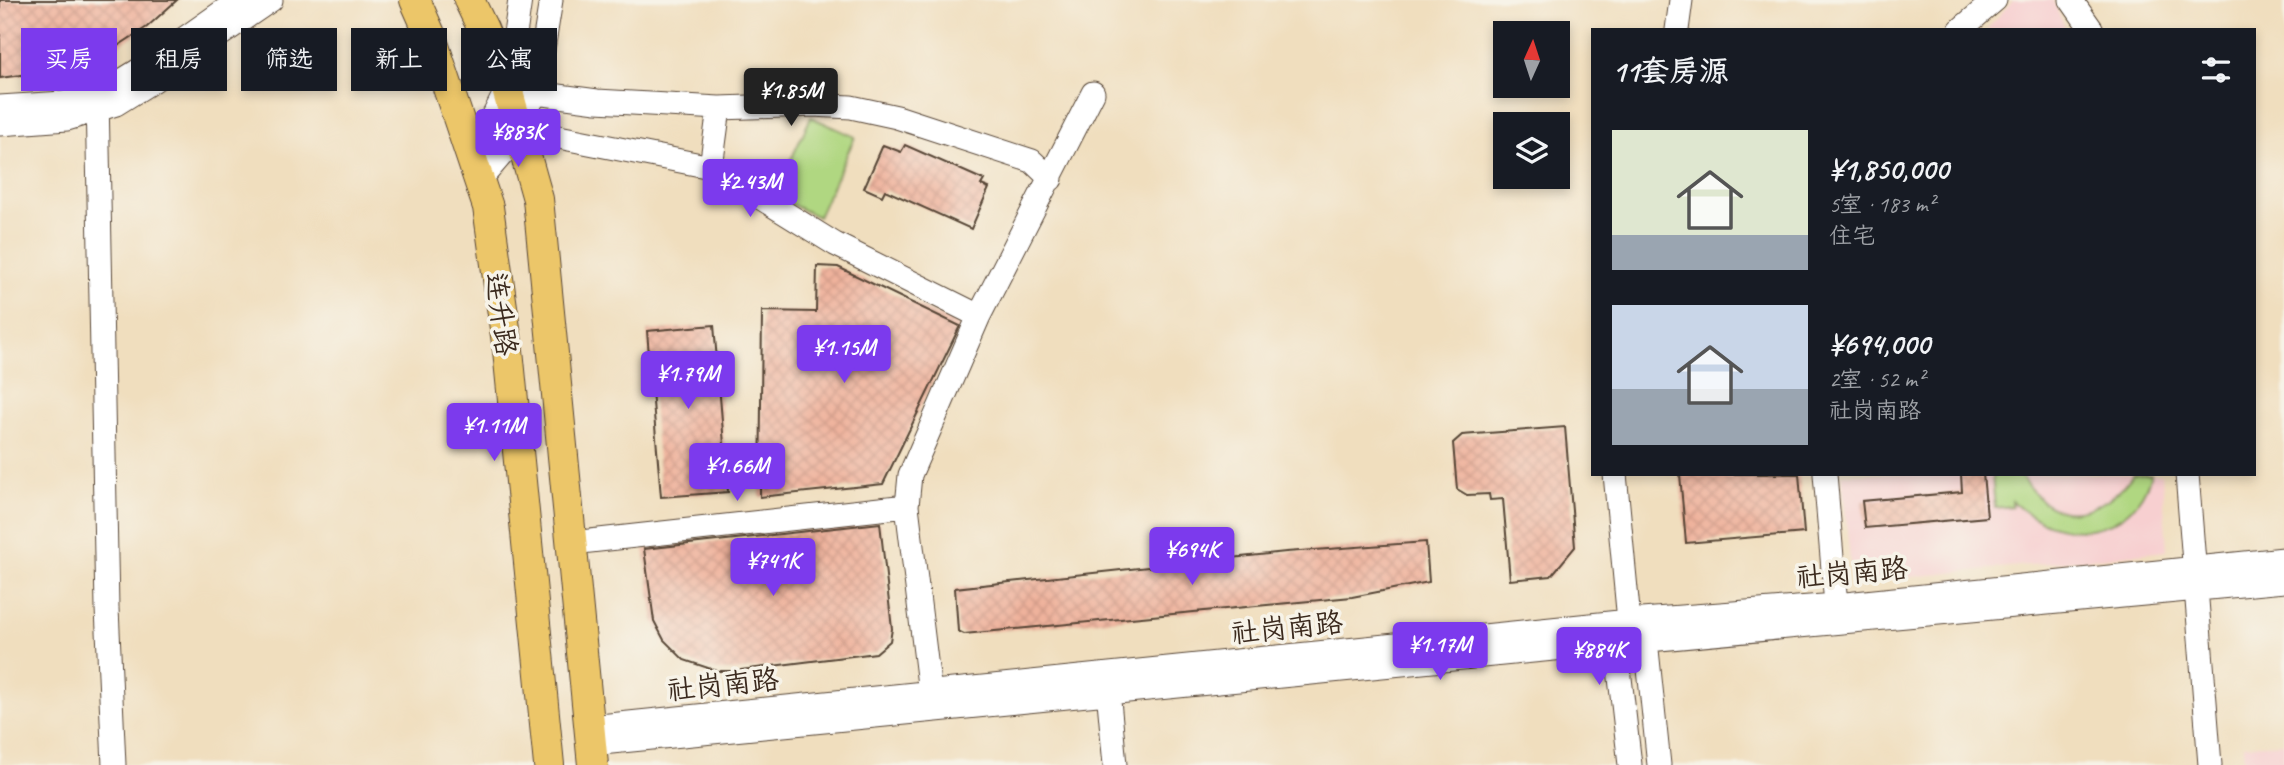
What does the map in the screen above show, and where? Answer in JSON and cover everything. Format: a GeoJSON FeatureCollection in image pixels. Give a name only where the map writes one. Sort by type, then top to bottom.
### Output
{"type":"FeatureCollection","features":[{"type":"Feature","properties":{"kind":"main road","name":"连升路"},"geometry":{"type":"LineString","coordinates":[[415,0],[427,28]]}},
{"type":"Feature","properties":{"kind":"main road","name":"连升路"},"geometry":{"type":"LineString","coordinates":[[468,0],[482,28]]}},
{"type":"Feature","properties":{"kind":"main road","name":"连升路"},"geometry":{"type":"LineString","coordinates":[[447,84],[488,207],[508,350],[549,765]]}},
{"type":"Feature","properties":{"kind":"main road","name":"连升路"},"geometry":{"type":"LineString","coordinates":[[508,91],[538,199],[592,746]]}},
{"type":"Feature","properties":{"kind":"street"},"geometry":{"type":"LineString","coordinates":[[0,124],[67,119],[97,103],[239,0]]}},
{"type":"Feature","properties":{"kind":"street"},"geometry":{"type":"LineString","coordinates":[[0,107],[116,103],[153,81],[271,0]]}},
{"type":"Feature","properties":{"kind":"street"},"geometry":{"type":"LineString","coordinates":[[395,0],[410,9],[425,28]]}},
{"type":"Feature","properties":{"kind":"street"},"geometry":{"type":"LineString","coordinates":[[516,28],[520,0]]}},
{"type":"Feature","properties":{"kind":"street"},"geometry":{"type":"LineString","coordinates":[[475,167],[503,153],[536,93],[551,0]]}},
{"type":"Feature","properties":{"kind":"street"},"geometry":{"type":"LineString","coordinates":[[1677,28],[1681,0]]}},
{"type":"Feature","properties":{"kind":"street"},"geometry":{"type":"LineString","coordinates":[[1962,28],[1995,0]]}},
{"type":"Feature","properties":{"kind":"street"},"geometry":{"type":"LineString","coordinates":[[2071,0],[2091,28]]}},
{"type":"Feature","properties":{"kind":"street"},"geometry":{"type":"LineString","coordinates":[[475,167],[488,127],[506,91]]}},
{"type":"Feature","properties":{"kind":"street"},"geometry":{"type":"LineString","coordinates":[[536,93],[597,101],[719,108],[813,105],[851,107],[897,117],[1031,161],[1051,179]]}},
{"type":"Feature","properties":{"kind":"street"},"geometry":{"type":"LineString","coordinates":[[930,693],[907,506],[910,475],[979,316],[1093,93]]}},
{"type":"Feature","properties":{"kind":"street"},"geometry":{"type":"LineString","coordinates":[[97,103],[107,608],[114,765]]}},
{"type":"Feature","properties":{"kind":"street"},"geometry":{"type":"LineString","coordinates":[[711,167],[719,108]]}},
{"type":"Feature","properties":{"kind":"street"},"geometry":{"type":"LineString","coordinates":[[518,129],[711,167],[732,183],[835,244],[979,316]]}},
{"type":"Feature","properties":{"kind":"street"},"geometry":{"type":"LineString","coordinates":[[1615,476],[1629,621],[1616,643],[1630,765]]}},
{"type":"Feature","properties":{"kind":"street"},"geometry":{"type":"LineString","coordinates":[[1825,476],[1836,605]]}},
{"type":"Feature","properties":{"kind":"street"},"geometry":{"type":"LineString","coordinates":[[2187,476],[2210,765]]}},
{"type":"Feature","properties":{"kind":"street"},"geometry":{"type":"LineString","coordinates":[[572,543],[907,506]]}},
{"type":"Feature","properties":{"kind":"street","name":"社岗南路"},"geometry":{"type":"LineString","coordinates":[[592,746],[930,693],[1108,684],[1616,643],[2196,578],[2284,559]]}},
{"type":"Feature","properties":{"kind":"street","name":"社岗南路"},"geometry":{"type":"LineString","coordinates":[[592,746],[1629,621],[2196,578],[2284,581]]}},
{"type":"Feature","properties":{"kind":"street"},"geometry":{"type":"LineString","coordinates":[[1629,621],[1646,640],[1659,765]]}},
{"type":"Feature","properties":{"kind":"street"},"geometry":{"type":"LineString","coordinates":[[1108,684],[1115,765]]}},
{"type":"Feature","properties":{"kind":"shaded area"},"geometry":{"type":"Polygon","coordinates":[[[2013,0],[2053,0],[2065,28],[1988,28],[2013,0]]]}},
{"type":"Feature","properties":{"kind":"shaded area"},"geometry":{"type":"Polygon","coordinates":[[[1842,476],[2162,476],[2167,551],[1852,583],[1842,476]]]}},
{"type":"Feature","properties":{"kind":"shaded area"},"geometry":{"type":"Polygon","coordinates":[[[2284,743],[2284,765],[2244,765],[2243,745],[2284,743]]]}},
{"type":"Feature","properties":{"kind":"green space"},"geometry":{"type":"Polygon","coordinates":[[[811,117],[855,137],[818,217],[774,196],[811,117]]]}},
{"type":"Feature","properties":{"kind":"green space"},"geometry":{"type":"Polygon","coordinates":[[[1992,476],[2022,476],[2037,496],[2049,506],[2075,511],[2102,503],[2114,495],[2131,476],[2150,476],[2142,496],[2128,512],[2111,523],[2091,529],[2050,525],[2030,515],[2012,501],[2012,506],[1995,508],[1992,476]]]}},
{"type":"Feature","properties":{"kind":"building"},"geometry":{"type":"Polygon","coordinates":[[[0,0],[177,0],[145,28],[131,28],[131,37],[117,46],[117,28],[21,28],[21,75],[0,78],[0,0]]]}},
{"type":"Feature","properties":{"kind":"building"},"geometry":{"type":"Polygon","coordinates":[[[883,145],[901,152],[905,145],[984,180],[981,185],[989,188],[971,229],[885,190],[882,196],[864,188],[883,145]]]}},
{"type":"Feature","properties":{"kind":"building"},"geometry":{"type":"Polygon","coordinates":[[[817,266],[838,267],[960,326],[883,484],[760,497],[762,311],[816,312],[817,266]]]}},
{"type":"Feature","properties":{"kind":"building"},"geometry":{"type":"Polygon","coordinates":[[[714,325],[728,492],[661,497],[647,331],[714,325]]]}},
{"type":"Feature","properties":{"kind":"building"},"geometry":{"type":"Polygon","coordinates":[[[1565,427],[1575,547],[1551,576],[1510,580],[1503,499],[1490,500],[1489,494],[1467,495],[1457,489],[1453,443],[1462,435],[1565,427]]]}},
{"type":"Feature","properties":{"kind":"building"},"geometry":{"type":"Polygon","coordinates":[[[1680,476],[1799,476],[1804,533],[1686,543],[1680,476]]]}},
{"type":"Feature","properties":{"kind":"building"},"geometry":{"type":"Polygon","coordinates":[[[1961,476],[1983,476],[1987,517],[1865,528],[1862,501],[1962,492],[1961,476]]]}},
{"type":"Feature","properties":{"kind":"building"},"geometry":{"type":"Polygon","coordinates":[[[880,523],[892,629],[890,641],[876,653],[717,671],[684,660],[664,640],[654,621],[644,549],[880,523]]]}},
{"type":"Feature","properties":{"kind":"building"},"geometry":{"type":"Polygon","coordinates":[[[1426,542],[1429,582],[1352,597],[964,634],[958,631],[955,588],[1286,552],[1426,542]]]}}]}
